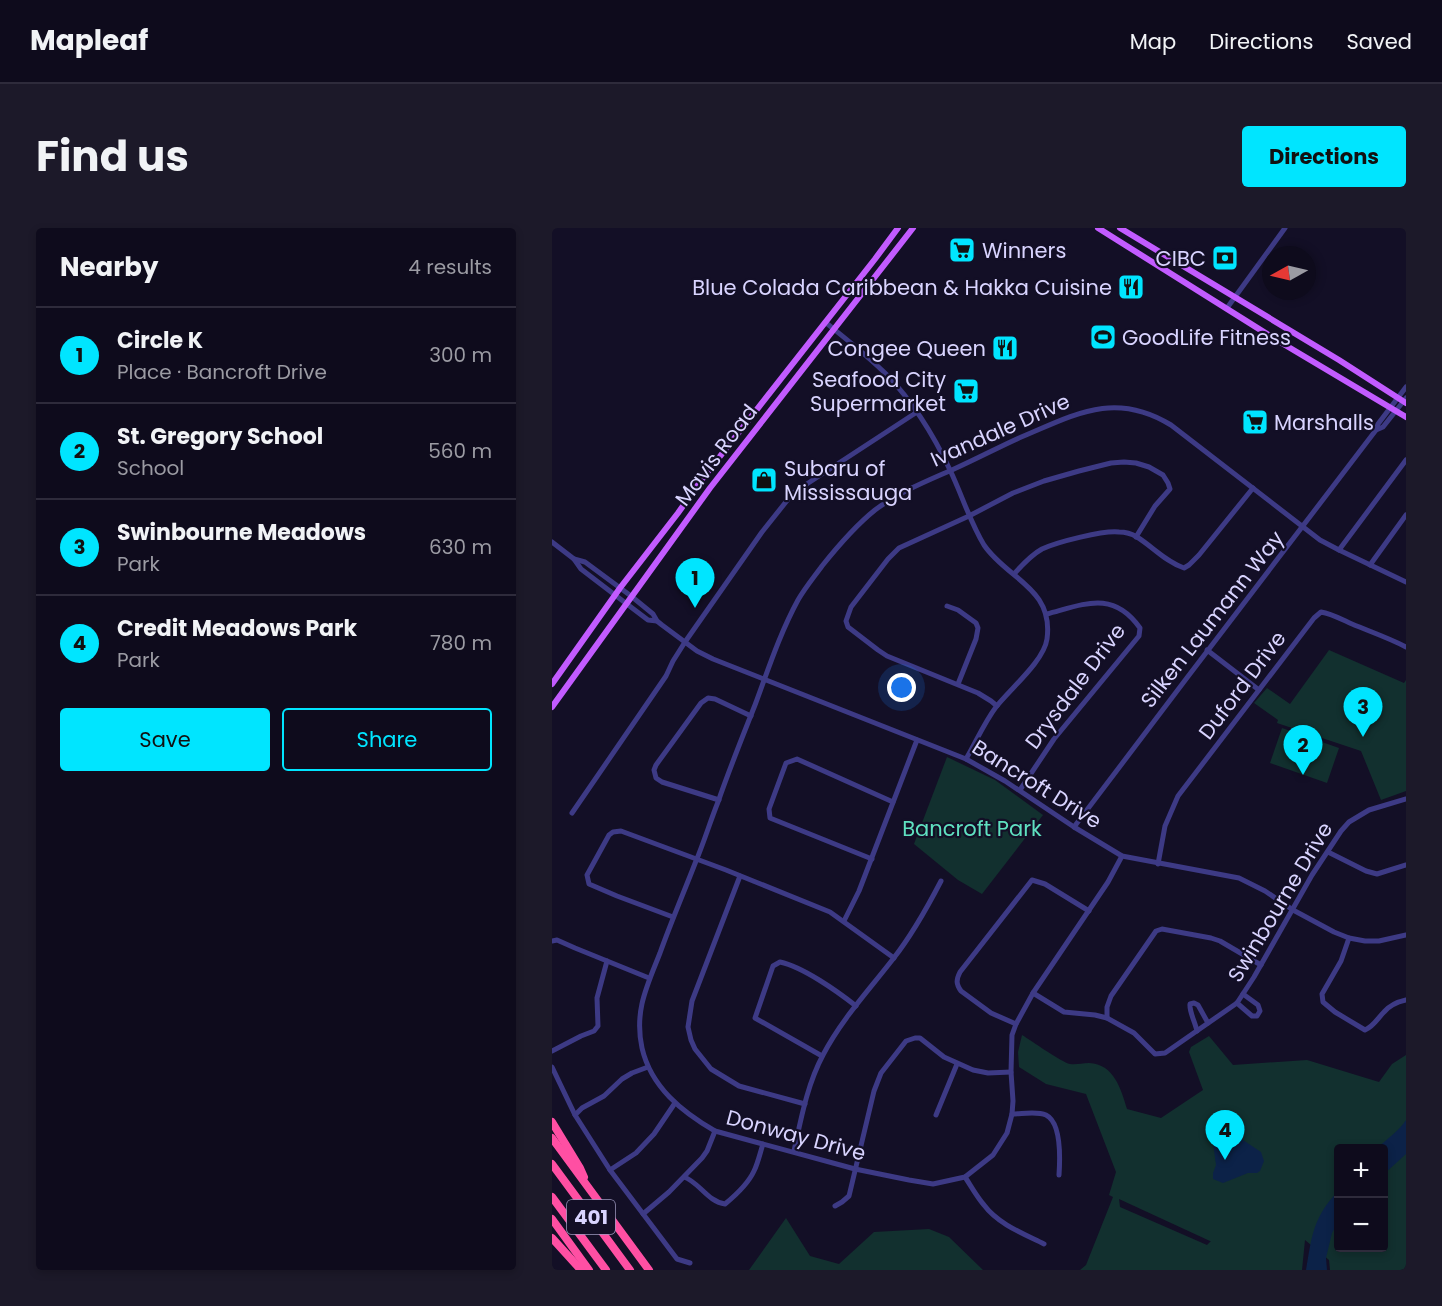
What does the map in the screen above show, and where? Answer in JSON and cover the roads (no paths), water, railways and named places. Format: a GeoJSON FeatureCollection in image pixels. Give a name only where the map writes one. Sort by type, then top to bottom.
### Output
{"type":"FeatureCollection","features":[{"type":"Feature","properties":{"kind":"highway"},"geometry":{"type":"LineString","coordinates":[[552,1122],[580,1168],[591,1192]]}},
{"type":"Feature","properties":{"kind":"highway","name":"401"},"geometry":{"type":"LineString","coordinates":[[552,1138],[649,1270]]}},
{"type":"Feature","properties":{"kind":"highway","name":"401"},"geometry":{"type":"LineString","coordinates":[[552,1164],[630,1270]]}},
{"type":"Feature","properties":{"kind":"highway","name":"401"},"geometry":{"type":"LineString","coordinates":[[552,1197],[606,1270]]}},
{"type":"Feature","properties":{"kind":"highway","name":"401"},"geometry":{"type":"LineString","coordinates":[[552,1219],[589,1270]]}},
{"type":"Feature","properties":{"kind":"highway"},"geometry":{"type":"LineString","coordinates":[[552,1238],[581,1270]]}},
{"type":"Feature","properties":{"kind":"main road","name":"Mavis Road"},"geometry":{"type":"LineString","coordinates":[[552,684],[620,588],[703,478],[898,228]]}},
{"type":"Feature","properties":{"kind":"main road","name":"Mavis Road"},"geometry":{"type":"LineString","coordinates":[[552,707],[710,488],[913,228]]}},
{"type":"Feature","properties":{"kind":"main road"},"geometry":{"type":"LineString","coordinates":[[1098,228],[1406,417]]}},
{"type":"Feature","properties":{"kind":"main road"},"geometry":{"type":"LineString","coordinates":[[1120,228],[1403,400]]}},
{"type":"Feature","properties":{"kind":"street"},"geometry":{"type":"LineString","coordinates":[[1227,308],[1285,228]]}},
{"type":"Feature","properties":{"kind":"street"},"geometry":{"type":"LineString","coordinates":[[825,322],[887,375],[917,412],[950,471],[969,516],[985,546],[1041,601],[1047,614],[1047,641],[1039,658],[997,706],[966,759]]}},
{"type":"Feature","properties":{"kind":"street","name":"Silken Laumann Way"},"geometry":{"type":"LineString","coordinates":[[1074,827],[1376,430],[1383,427],[1393,410],[1403,400],[1406,387]]}},
{"type":"Feature","properties":{"kind":"street","name":"Ivandale Drive"},"geometry":{"type":"LineString","coordinates":[[765,678],[784,628],[799,598],[852,531],[869,515],[888,501],[994,449],[1077,413],[1098,408],[1143,412],[1171,425],[1320,540],[1406,582]]}},
{"type":"Feature","properties":{"kind":"street"},"geometry":{"type":"LineString","coordinates":[[572,813],[666,676],[685,642],[762,532],[793,493],[917,412]]}},
{"type":"Feature","properties":{"kind":"street"},"geometry":{"type":"LineString","coordinates":[[1339,550],[1406,460]]}},
{"type":"Feature","properties":{"kind":"street"},"geometry":{"type":"LineString","coordinates":[[997,706],[978,693],[888,656],[848,627],[846,621],[851,607],[888,559],[899,548],[1013,494],[1044,481],[1111,463],[1136,463],[1149,467],[1163,475],[1168,483],[1170,489],[1155,506],[1136,537]]}},
{"type":"Feature","properties":{"kind":"street"},"geometry":{"type":"LineString","coordinates":[[1014,574],[1029,558],[1041,550],[1076,538],[1117,531],[1136,537],[1169,561],[1184,568],[1199,555],[1253,488]]}},
{"type":"Feature","properties":{"kind":"street"},"geometry":{"type":"LineString","coordinates":[[1370,565],[1406,515]]}},
{"type":"Feature","properties":{"kind":"street"},"geometry":{"type":"LineString","coordinates":[[552,542],[574,560]]}},
{"type":"Feature","properties":{"kind":"street","name":"Bancroft Drive"},"geometry":{"type":"LineString","coordinates":[[574,560],[585,562],[631,596],[653,614],[657,621],[697,651],[966,759],[1020,790],[1122,856],[1239,878],[1334,933],[1349,938],[1379,941],[1406,935]]}},
{"type":"Feature","properties":{"kind":"street","name":"Bancroft Drive"},"geometry":{"type":"LineString","coordinates":[[574,560],[580,568],[648,620],[657,621]]}},
{"type":"Feature","properties":{"kind":"street","name":"Drysdale Drive"},"geometry":{"type":"LineString","coordinates":[[1020,790],[1054,739],[1139,636],[1140,628],[1134,620],[1118,607],[1106,603],[1093,603],[1047,614]]}},
{"type":"Feature","properties":{"kind":"street"},"geometry":{"type":"LineString","coordinates":[[947,606],[958,610],[976,623],[978,630],[958,684]]}},
{"type":"Feature","properties":{"kind":"street","name":"Duford Drive"},"geometry":{"type":"LineString","coordinates":[[1158,864],[1165,826],[1178,796],[1314,618],[1321,612],[1329,614],[1406,647]]}},
{"type":"Feature","properties":{"kind":"street"},"geometry":{"type":"LineString","coordinates":[[1207,650],[1259,690]]}},
{"type":"Feature","properties":{"kind":"street","name":"Donway Drive"},"geometry":{"type":"LineString","coordinates":[[765,678],[697,860],[649,978],[640,1016],[642,1048],[648,1067],[660,1087],[675,1103],[715,1131],[855,1169],[933,1184],[965,1177],[993,1155],[1007,1133],[1012,1114],[1012,1035],[1016,1024],[1108,882],[1122,856]]}},
{"type":"Feature","properties":{"kind":"street"},"geometry":{"type":"LineString","coordinates":[[718,800],[662,782],[656,778],[654,770],[700,703],[708,698],[751,716]]}},
{"type":"Feature","properties":{"kind":"street"},"geometry":{"type":"LineString","coordinates":[[843,921],[860,891],[917,740]]}},
{"type":"Feature","properties":{"kind":"street"},"geometry":{"type":"LineString","coordinates":[[872,859],[770,818],[769,809],[772,800],[786,763],[797,759],[893,802]]}},
{"type":"Feature","properties":{"kind":"street","name":"Swinbourne Drive"},"geometry":{"type":"LineString","coordinates":[[1034,993],[1064,1012],[1107,1018],[1134,1033],[1155,1054],[1165,1053],[1238,1003],[1312,875],[1349,822],[1369,810],[1406,799]]}},
{"type":"Feature","properties":{"kind":"street"},"geometry":{"type":"LineString","coordinates":[[673,917],[617,897],[589,884],[587,875],[613,832],[621,831],[830,912],[894,958]]}},
{"type":"Feature","properties":{"kind":"street"},"geometry":{"type":"LineString","coordinates":[[1328,852],[1377,874],[1406,866]]}},
{"type":"Feature","properties":{"kind":"street"},"geometry":{"type":"LineString","coordinates":[[740,876],[692,1001],[688,1027],[691,1040],[695,1049],[711,1069],[739,1086],[805,1104]]}},
{"type":"Feature","properties":{"kind":"street"},"geometry":{"type":"LineString","coordinates":[[1016,1024],[992,1013],[961,991],[956,980],[960,972],[1032,880],[1045,884],[1089,911]]}},
{"type":"Feature","properties":{"kind":"street"},"geometry":{"type":"LineString","coordinates":[[794,1151],[805,1104],[822,1056],[856,1006],[894,958],[925,911],[941,881]]}},
{"type":"Feature","properties":{"kind":"street"},"geometry":{"type":"LineString","coordinates":[[1107,1018],[1107,1007],[1112,996],[1156,931],[1162,929],[1211,938],[1261,965]]}},
{"type":"Feature","properties":{"kind":"street"},"geometry":{"type":"LineString","coordinates":[[1349,938],[1341,961],[1323,994],[1323,1002],[1365,1030],[1372,1026],[1394,1003],[1406,1000]]}},
{"type":"Feature","properties":{"kind":"street"},"geometry":{"type":"LineString","coordinates":[[552,941],[556,940],[649,978]]}},
{"type":"Feature","properties":{"kind":"street"},"geometry":{"type":"LineString","coordinates":[[552,1051],[594,1031],[598,1026],[597,998],[607,961]]}},
{"type":"Feature","properties":{"kind":"street"},"geometry":{"type":"LineString","coordinates":[[822,1056],[755,1018],[773,966],[780,962],[789,964],[830,987],[856,1006]]}},
{"type":"Feature","properties":{"kind":"street"},"geometry":{"type":"LineString","coordinates":[[1238,1003],[1252,1016],[1257,1016],[1260,1011],[1258,1005],[1243,994]]}},
{"type":"Feature","properties":{"kind":"street"},"geometry":{"type":"LineString","coordinates":[[1197,1031],[1189,1009],[1190,1004],[1198,1005],[1208,1023]]}},
{"type":"Feature","properties":{"kind":"street"},"geometry":{"type":"LineString","coordinates":[[835,1206],[849,1196],[874,1091],[881,1073],[906,1041],[920,1038],[944,1057],[973,1070],[988,1073],[1011,1072]]}},
{"type":"Feature","properties":{"kind":"street"},"geometry":{"type":"LineString","coordinates":[[936,1115],[957,1064]]}},
{"type":"Feature","properties":{"kind":"street"},"geometry":{"type":"LineString","coordinates":[[552,1067],[575,1115],[610,1170],[677,1259],[690,1263]]}},
{"type":"Feature","properties":{"kind":"street"},"geometry":{"type":"LineString","coordinates":[[575,1115],[582,1108],[604,1096],[622,1079],[648,1067]]}},
{"type":"Feature","properties":{"kind":"street"},"geometry":{"type":"LineString","coordinates":[[610,1170],[636,1153],[654,1134],[675,1103]]}},
{"type":"Feature","properties":{"kind":"street"},"geometry":{"type":"LineString","coordinates":[[1012,1114],[1038,1113],[1047,1116],[1053,1123],[1060,1154],[1059,1175]]}},
{"type":"Feature","properties":{"kind":"street"},"geometry":{"type":"LineString","coordinates":[[643,1214],[669,1192],[707,1151],[715,1131]]}},
{"type":"Feature","properties":{"kind":"street"},"geometry":{"type":"LineString","coordinates":[[684,1177],[690,1179],[719,1203],[725,1204],[749,1180],[763,1144]]}},
{"type":"Feature","properties":{"kind":"street"},"geometry":{"type":"LineString","coordinates":[[965,1177],[984,1207],[1019,1232],[1044,1244]]}},
{"type":"Feature","properties":{"kind":"water"},"geometry":{"type":"Polygon","coordinates":[[[1406,1120],[1406,1154],[1388,1170],[1388,1144],[1381,1144],[1406,1120]]]}},
{"type":"Feature","properties":{"kind":"water"},"geometry":{"type":"Polygon","coordinates":[[[1231,1130],[1261,1152],[1264,1161],[1257,1173],[1248,1173],[1223,1183],[1213,1179],[1216,1165],[1213,1143],[1231,1130]]]}},
{"type":"Feature","properties":{"kind":"water"},"geometry":{"type":"Polygon","coordinates":[[[1334,1196],[1334,1229],[1326,1258],[1327,1270],[1306,1270],[1315,1227],[1334,1196]]]}},
{"type":"Feature","properties":{"kind":"place","name":"Winners"},"geometry":{"type":"Point","coordinates":[962,250]}},
{"type":"Feature","properties":{"kind":"place","name":"CIBC"},"geometry":{"type":"Point","coordinates":[1225,258]}},
{"type":"Feature","properties":{"kind":"place","name":"Blue Colada Caribbean & Hakka Cuisine"},"geometry":{"type":"Point","coordinates":[1131,287]}},
{"type":"Feature","properties":{"kind":"place","name":"GoodLife Fitness"},"geometry":{"type":"Point","coordinates":[1103,337]}},
{"type":"Feature","properties":{"kind":"place","name":"Congee Queen"},"geometry":{"type":"Point","coordinates":[1005,348]}},
{"type":"Feature","properties":{"kind":"place","name":"Seafood City Supermarket"},"geometry":{"type":"Point","coordinates":[966,391]}},
{"type":"Feature","properties":{"kind":"place","name":"Marshalls"},"geometry":{"type":"Point","coordinates":[1255,422]}},
{"type":"Feature","properties":{"kind":"place","name":"Subaru of Mississauga"},"geometry":{"type":"Point","coordinates":[764,480]}},
{"type":"Feature","properties":{"kind":"place","name":"Circle K"},"geometry":{"type":"Point","coordinates":[695,608]}},
{"type":"Feature","properties":{"kind":"place","name":"Swinbourne Meadows"},"geometry":{"type":"Point","coordinates":[1363,737]}},
{"type":"Feature","properties":{"kind":"place","name":"St. Gregory School"},"geometry":{"type":"Point","coordinates":[1303,775]}},
{"type":"Feature","properties":{"kind":"place","name":"Credit Meadows Park"},"geometry":{"type":"Point","coordinates":[1225,1160]}},
{"type":"Feature","properties":{"kind":"park label","name":"Bancroft Park"},"geometry":{"type":"Point","coordinates":[972,828]}}]}
